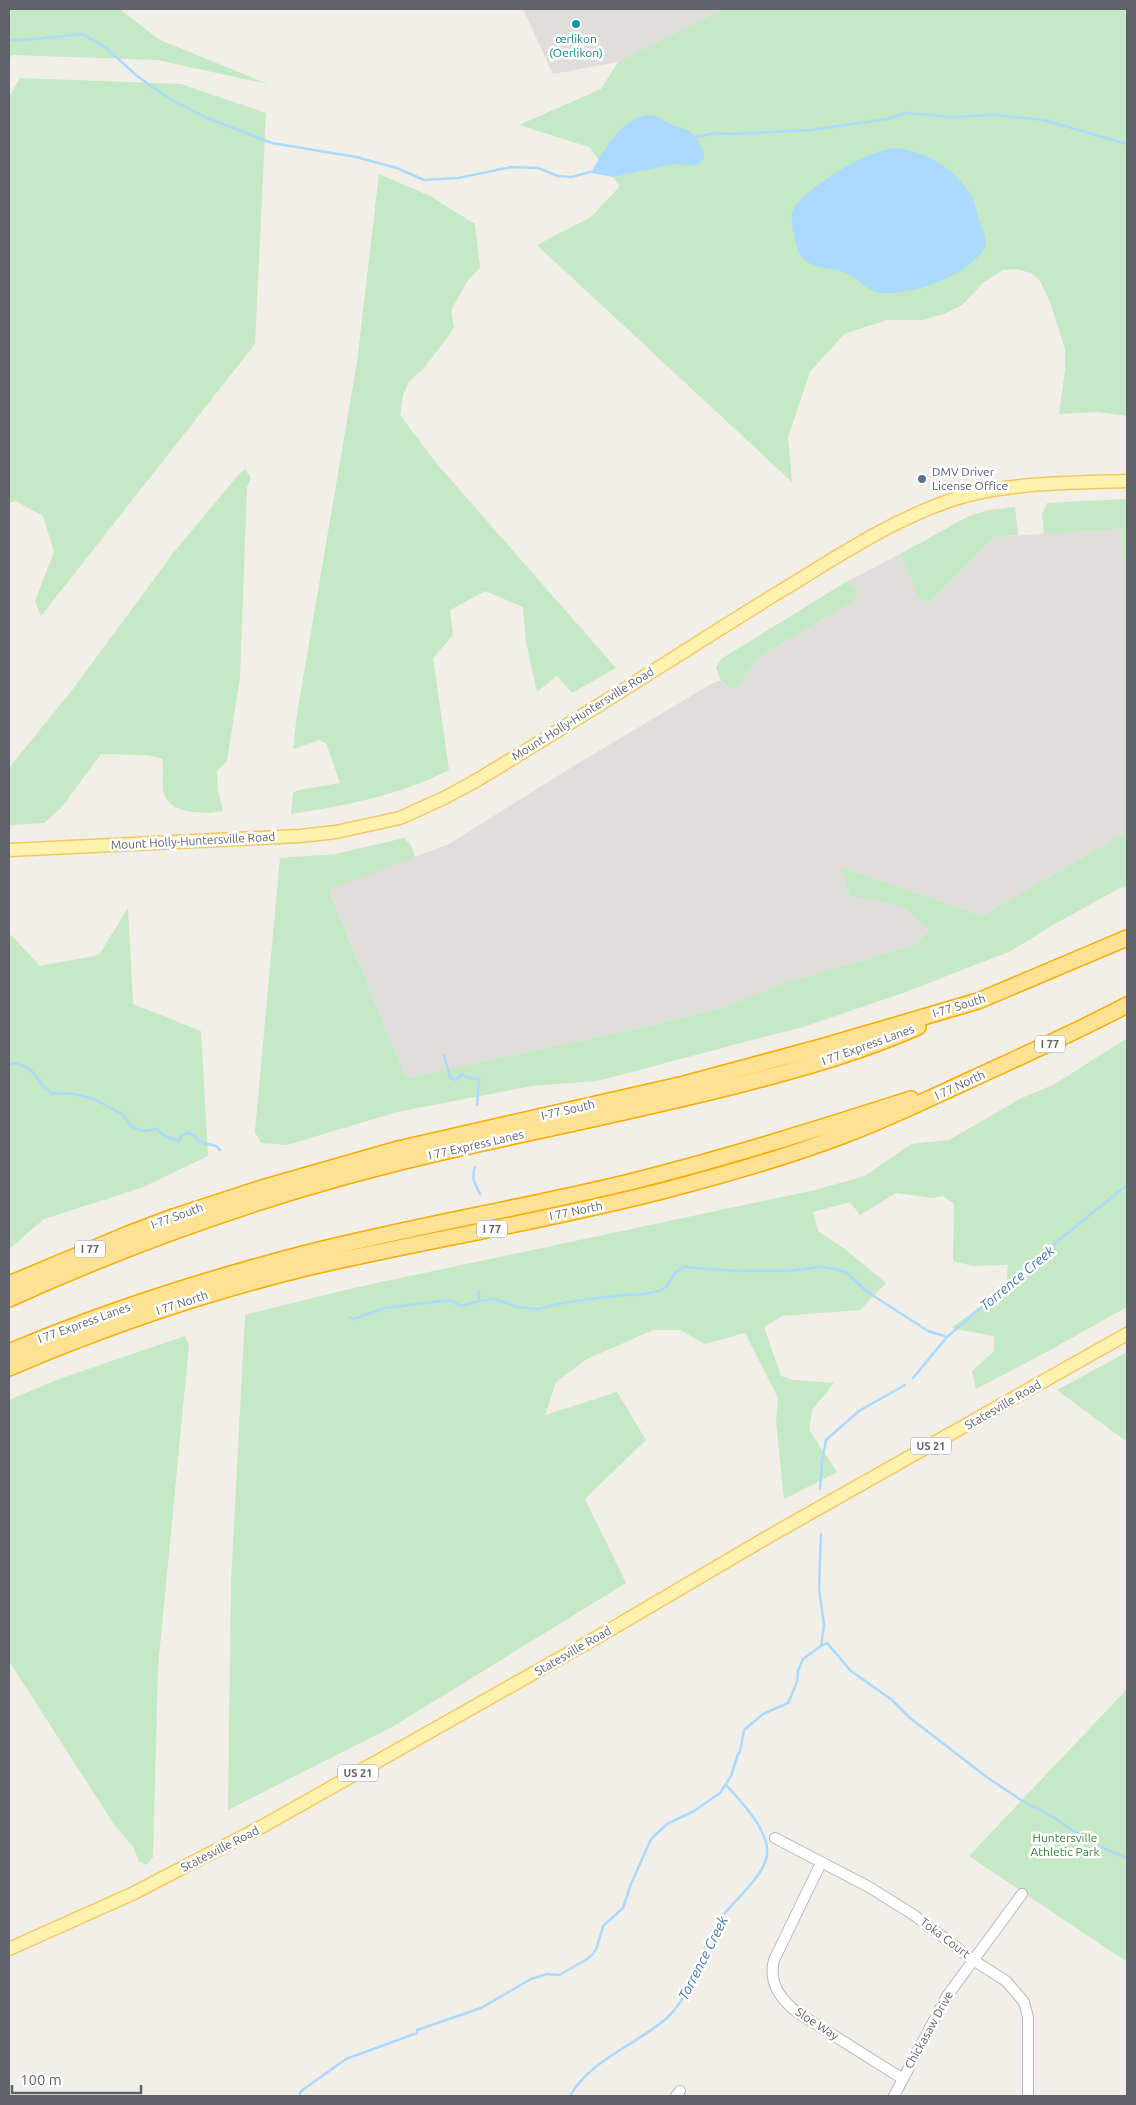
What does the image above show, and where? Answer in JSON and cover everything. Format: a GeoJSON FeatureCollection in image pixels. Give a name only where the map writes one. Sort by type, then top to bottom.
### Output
{"type":"FeatureCollection","features":[{"type":"Feature","properties":{"kind":"highway","name":"I-77 South"},"geometry":{"type":"LineString","coordinates":[[9,1284],[85,1251],[173,1217],[307,1174],[443,1138],[730,1072],[978,1001],[1127,938]]}},
{"type":"Feature","properties":{"kind":"highway","name":"I 77 Express Lanes"},"geometry":{"type":"LineString","coordinates":[[9,1299],[133,1246],[266,1199],[401,1162],[687,1098],[779,1074],[869,1046],[978,1001]]}},
{"type":"Feature","properties":{"kind":"highway","name":"I 77 North"},"geometry":{"type":"LineString","coordinates":[[9,1368],[123,1323],[256,1281],[620,1201],[755,1165],[879,1122],[1057,1040],[1127,1005]]}},
{"type":"Feature","properties":{"kind":"highway","name":"I 77 Express Lanes"},"geometry":{"type":"LineString","coordinates":[[9,1351],[162,1295],[252,1268],[350,1243],[660,1174],[750,1149],[972,1079]]}},
{"type":"Feature","properties":{"kind":"main road","name":"Mount Holly-Huntersville Road"},"geometry":{"type":"LineString","coordinates":[[9,850],[300,836],[353,829],[400,818],[444,798],[480,778],[806,576],[864,541],[904,520],[960,498],[995,490],[1056,484],[1127,481]]}},
{"type":"Feature","properties":{"kind":"main road","name":"Statesville Road"},"geometry":{"type":"LineString","coordinates":[[9,1949],[134,1893],[263,1826],[1127,1334]]}},
{"type":"Feature","properties":{"kind":"street","name":"Toka Court"},"geometry":{"type":"LineString","coordinates":[[775,1838],[868,1887],[914,1915],[973,1960],[1006,1981],[1024,2002],[1028,2017],[1028,2096]]}},
{"type":"Feature","properties":{"kind":"street","name":"Sloe Way"},"geometry":{"type":"LineString","coordinates":[[821,1863],[774,1960],[772,1976],[775,1986],[784,2001],[798,2013],[903,2079]]}},
{"type":"Feature","properties":{"kind":"street","name":"Chickasaw Drive"},"geometry":{"type":"LineString","coordinates":[[894,2096],[943,2002],[1022,1894]]}},
{"type":"Feature","properties":{"kind":"shaded area"},"geometry":{"type":"Polygon","coordinates":[[[523,9],[723,9],[618,62],[553,74],[523,9]]]}},
{"type":"Feature","properties":{"kind":"shaded area"},"geometry":{"type":"Polygon","coordinates":[[[1121,529],[1123,557],[1127,561],[1127,832],[982,916],[841,867],[850,896],[901,906],[929,930],[915,945],[782,984],[731,1005],[649,1026],[406,1078],[329,889],[449,844],[572,767],[711,684],[721,680],[729,689],[737,688],[757,658],[854,601],[857,594],[854,586],[846,582],[900,554],[918,596],[928,604],[994,537],[1121,529]]]}},
{"type":"Feature","properties":{"kind":"green space"},"geometry":{"type":"Polygon","coordinates":[[[9,9],[121,9],[160,40],[268,84],[157,60],[12,55],[9,60],[9,9]]]}},
{"type":"Feature","properties":{"kind":"green space"},"geometry":{"type":"Polygon","coordinates":[[[723,9],[1127,9],[1127,416],[1098,412],[1059,414],[1065,370],[1065,349],[1050,302],[1039,279],[1031,273],[1016,269],[1003,270],[984,282],[962,305],[944,314],[923,320],[887,320],[844,334],[810,372],[788,437],[792,482],[537,245],[591,217],[620,186],[589,147],[519,125],[601,89],[618,62],[723,9]]]}},
{"type":"Feature","properties":{"kind":"green space"},"geometry":{"type":"Polygon","coordinates":[[[20,78],[181,84],[266,113],[255,344],[41,616],[35,601],[54,552],[43,516],[16,501],[9,503],[9,97],[20,78]]]}},
{"type":"Feature","properties":{"kind":"green space"},"geometry":{"type":"Polygon","coordinates":[[[379,174],[430,196],[475,224],[480,267],[467,282],[451,310],[454,328],[425,367],[409,382],[403,395],[400,415],[437,464],[616,668],[572,693],[557,676],[537,692],[526,642],[523,607],[485,591],[450,610],[453,635],[433,658],[449,770],[392,793],[291,814],[293,793],[298,790],[340,783],[326,743],[319,740],[293,749],[297,714],[357,362],[379,174]]]}},
{"type":"Feature","properties":{"kind":"green space"},"geometry":{"type":"Polygon","coordinates":[[[245,469],[251,478],[247,487],[240,677],[227,761],[217,771],[218,791],[223,811],[208,813],[190,812],[174,806],[168,801],[163,790],[162,759],[147,755],[101,754],[61,808],[44,823],[9,825],[9,768],[73,689],[174,552],[245,469]]]}},
{"type":"Feature","properties":{"kind":"green space"},"geometry":{"type":"Polygon","coordinates":[[[1127,499],[1127,561],[1123,557],[1121,529],[1044,534],[1042,514],[1047,503],[1127,499]]]}},
{"type":"Feature","properties":{"kind":"green space"},"geometry":{"type":"Polygon","coordinates":[[[1015,507],[1018,535],[994,537],[928,604],[918,596],[900,554],[969,516],[989,510],[1015,507]]]}},
{"type":"Feature","properties":{"kind":"green space"},"geometry":{"type":"Polygon","coordinates":[[[846,582],[854,586],[858,594],[854,601],[757,658],[737,688],[730,689],[721,680],[716,668],[721,659],[846,582]]]}},
{"type":"Feature","properties":{"kind":"green space"},"geometry":{"type":"Polygon","coordinates":[[[1127,832],[1127,887],[1120,888],[1051,926],[1011,951],[903,993],[806,1026],[597,1081],[532,1086],[397,1112],[287,1145],[261,1143],[255,1132],[280,858],[336,854],[404,838],[411,845],[415,857],[329,890],[406,1078],[649,1026],[731,1005],[782,984],[915,945],[929,930],[901,906],[850,896],[841,867],[982,916],[1127,832]]]}},
{"type":"Feature","properties":{"kind":"green space"},"geometry":{"type":"Polygon","coordinates":[[[128,908],[133,1004],[201,1031],[208,1156],[141,1188],[44,1219],[9,1249],[9,933],[40,966],[99,955],[128,908]]]}},
{"type":"Feature","properties":{"kind":"green space"},"geometry":{"type":"Polygon","coordinates":[[[1127,1038],[1127,1307],[976,1389],[972,1371],[994,1351],[994,1336],[951,1328],[980,1307],[1005,1294],[1008,1265],[973,1266],[953,1261],[954,1204],[943,1196],[933,1198],[896,1193],[860,1215],[850,1202],[813,1212],[818,1231],[846,1250],[886,1283],[860,1310],[782,1316],[764,1327],[781,1376],[793,1380],[834,1383],[812,1410],[809,1430],[837,1472],[784,1499],[776,1422],[778,1398],[745,1333],[705,1344],[680,1330],[653,1330],[587,1359],[556,1382],[545,1415],[617,1392],[646,1440],[585,1499],[626,1583],[392,1727],[228,1810],[231,1582],[245,1315],[358,1287],[815,1190],[865,1176],[911,1144],[949,1140],[1022,1098],[1055,1084],[1127,1038]]]}},
{"type":"Feature","properties":{"kind":"green space"},"geometry":{"type":"Polygon","coordinates":[[[185,1336],[189,1345],[158,1667],[153,1857],[146,1865],[139,1861],[133,1846],[115,1826],[9,1661],[9,1400],[59,1379],[185,1336]]]}},
{"type":"Feature","properties":{"kind":"green space"},"geometry":{"type":"Polygon","coordinates":[[[1127,1352],[1127,1442],[1057,1390],[1127,1352]]]}},
{"type":"Feature","properties":{"kind":"green space","name":"Huntersville Athletic Park"},"geometry":{"type":"Polygon","coordinates":[[[1127,1689],[1127,1962],[969,1856],[1127,1689]]]}},
{"type":"Feature","properties":{"kind":"water"},"geometry":{"type":"Polygon","coordinates":[[[647,115],[656,116],[674,126],[688,130],[696,137],[704,153],[704,158],[699,164],[693,166],[674,164],[613,177],[591,173],[613,138],[629,123],[647,115]]]}},
{"type":"Feature","properties":{"kind":"water"},"geometry":{"type":"Polygon","coordinates":[[[895,148],[919,153],[940,163],[957,178],[973,200],[986,243],[982,253],[977,258],[950,277],[922,288],[882,293],[871,290],[846,273],[815,266],[806,261],[799,253],[792,218],[798,203],[825,180],[856,161],[895,148]]]}},
{"type":"Feature","properties":{"kind":"waterway"},"geometry":{"type":"LineString","coordinates":[[9,40],[82,34],[105,47],[137,76],[168,98],[207,118],[272,143],[356,157],[397,168],[424,180],[458,178],[511,167],[538,168],[558,176],[571,177],[594,171]]}},
{"type":"Feature","properties":{"kind":"waterway"},"geometry":{"type":"LineString","coordinates":[[695,137],[716,133],[811,130],[887,119],[906,113],[952,117],[996,115],[1044,120],[1127,144]]}},
{"type":"Feature","properties":{"kind":"waterway"},"geometry":{"type":"LineString","coordinates":[[444,1055],[450,1078],[456,1080],[462,1074],[468,1078],[479,1079],[477,1105]]}},
{"type":"Feature","properties":{"kind":"waterway"},"geometry":{"type":"LineString","coordinates":[[9,1064],[17,1063],[31,1070],[51,1093],[74,1094],[94,1099],[122,1114],[132,1127],[143,1131],[157,1129],[164,1136],[179,1141],[182,1135],[188,1133],[194,1135],[200,1142],[216,1146],[220,1150]]}},
{"type":"Feature","properties":{"kind":"waterway"},"geometry":{"type":"LineString","coordinates":[[475,1167],[475,1184],[480,1194]]}},
{"type":"Feature","properties":{"kind":"waterway","name":"Torrence Creek"},"geometry":{"type":"LineString","coordinates":[[913,1378],[947,1337],[1060,1239],[1127,1185]]}},
{"type":"Feature","properties":{"kind":"waterway"},"geometry":{"type":"LineString","coordinates":[[350,1317],[354,1319],[385,1308],[450,1300],[461,1306],[495,1299],[517,1307],[538,1309],[568,1302],[622,1295],[638,1295],[659,1291],[666,1287],[675,1273],[683,1267],[738,1271],[789,1271],[820,1267],[836,1269],[847,1273],[866,1291],[928,1331],[947,1337]]}},
{"type":"Feature","properties":{"kind":"waterway"},"geometry":{"type":"LineString","coordinates":[[479,1291],[479,1301]]}},
{"type":"Feature","properties":{"kind":"waterway","name":"Torrence Creek"},"geometry":{"type":"LineString","coordinates":[[820,1489],[826,1440],[859,1411],[905,1385]]}},
{"type":"Feature","properties":{"kind":"waterway"},"geometry":{"type":"LineString","coordinates":[[299,2096],[301,2091],[346,2059],[417,2033],[417,2030],[481,2008],[531,1979],[547,1974],[559,1975],[593,1954],[603,1926],[623,1908],[631,1884],[651,1839],[667,1824],[694,1811],[720,1793],[731,1776],[740,1752],[744,1730],[763,1714],[788,1703],[797,1682],[798,1671],[803,1659],[821,1646],[824,1625],[819,1588],[821,1534]]}},
{"type":"Feature","properties":{"kind":"waterway"},"geometry":{"type":"LineString","coordinates":[[821,1646],[827,1643],[851,1671],[892,1700],[910,1718],[988,1778],[1021,1800],[1053,1817],[1091,1843],[1127,1858]]}},
{"type":"Feature","properties":{"kind":"waterway","name":"Torrence Creek"},"geometry":{"type":"LineString","coordinates":[[570,2096],[579,2083],[602,2062],[669,2016],[685,1994],[707,1943],[720,1919],[754,1880],[765,1863],[767,1846],[764,1836],[753,1817],[726,1785]]}},
{"type":"Feature","properties":{"kind":"place","name":"œrlikon (Oerlikon)"},"geometry":{"type":"Point","coordinates":[576,24]}},
{"type":"Feature","properties":{"kind":"place","name":"DMV Driver License Office"},"geometry":{"type":"Point","coordinates":[922,479]}}]}
